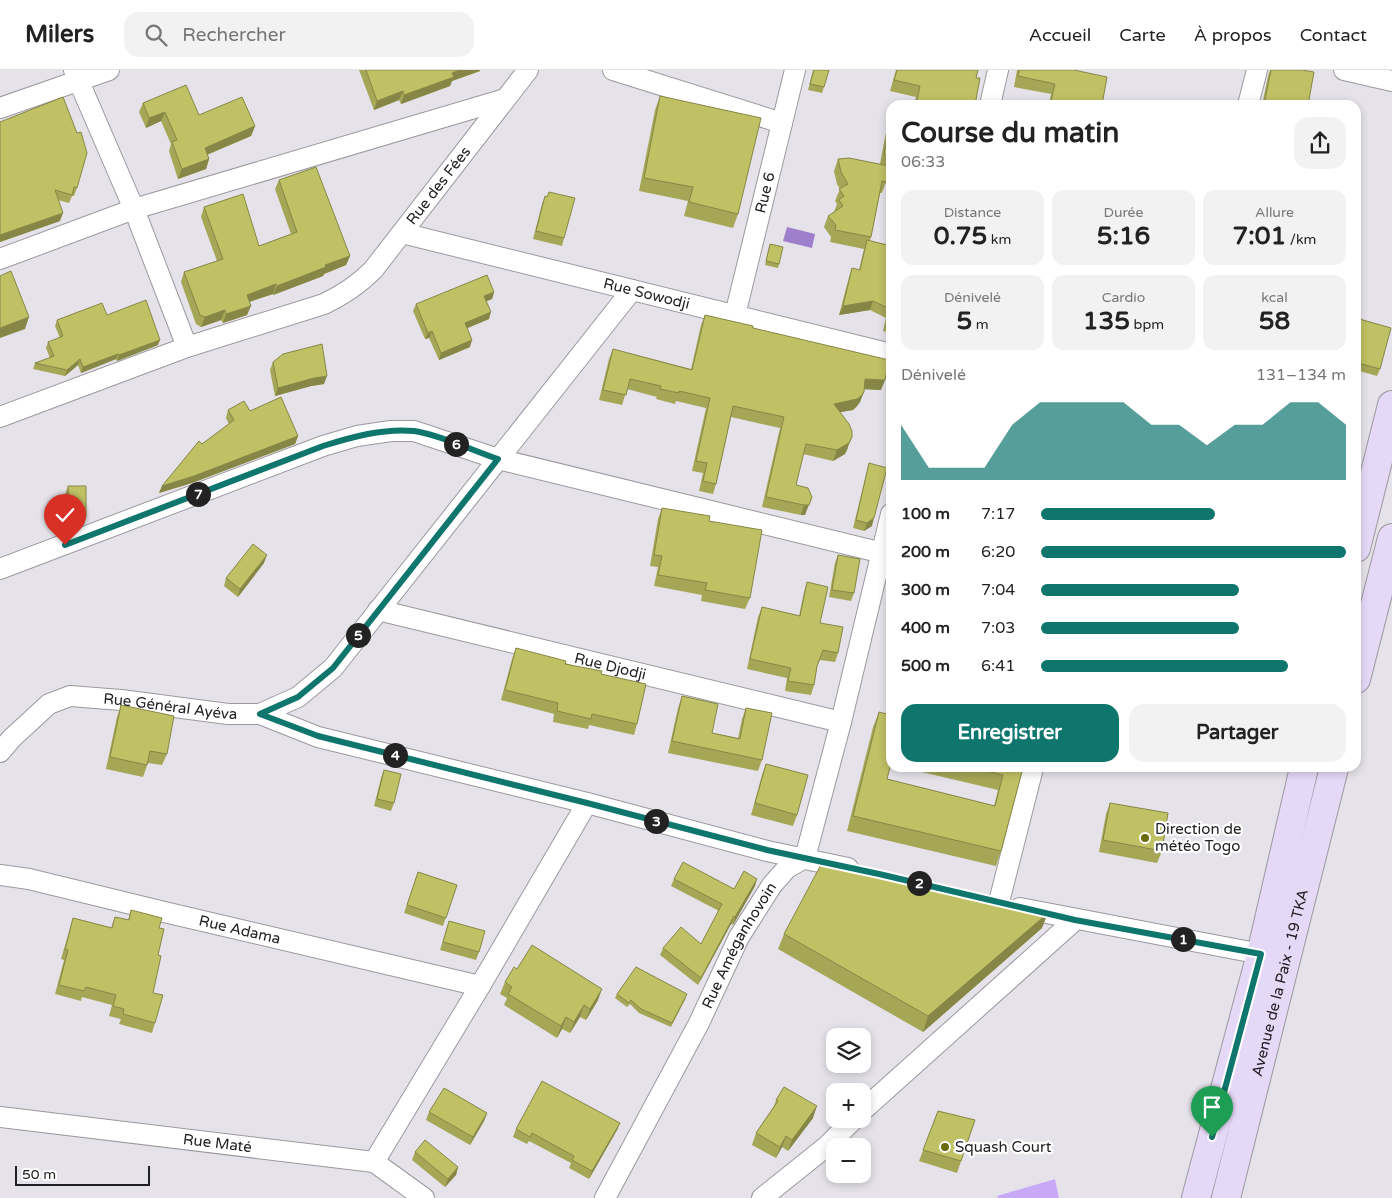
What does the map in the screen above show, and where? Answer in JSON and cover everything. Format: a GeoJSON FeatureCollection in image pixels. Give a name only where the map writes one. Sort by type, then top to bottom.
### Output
{"type":"FeatureCollection","features":[{"type":"Feature","properties":{"kind":"main road"},"geometry":{"type":"LineString","coordinates":[[1361,528],[1392,405]]}},
{"type":"Feature","properties":{"kind":"main road"},"geometry":{"type":"LineString","coordinates":[[1361,657],[1392,538]]}},
{"type":"Feature","properties":{"kind":"main road","name":"Avenue de la Paix - 19 TKA"},"geometry":{"type":"LineString","coordinates":[[1196,1198],[1261,954],[1303,772]]}},
{"type":"Feature","properties":{"kind":"main road","name":"Avenue de la Paix - 19 TKA"},"geometry":{"type":"LineString","coordinates":[[1226,1198],[1333,772]]}},
{"type":"Feature","properties":{"kind":"street"},"geometry":{"type":"LineString","coordinates":[[0,108],[77,76],[109,70]]}},
{"type":"Feature","properties":{"kind":"street","name":"Rue des Fées"},"geometry":{"type":"LineString","coordinates":[[0,417],[186,346],[324,304],[342,296],[358,285],[373,270],[528,70]]}},
{"type":"Feature","properties":{"kind":"street"},"geometry":{"type":"LineString","coordinates":[[613,70],[782,123]]}},
{"type":"Feature","properties":{"kind":"street","name":"Rue 6"},"geometry":{"type":"LineString","coordinates":[[736,315],[795,70]]}},
{"type":"Feature","properties":{"kind":"street"},"geometry":{"type":"LineString","coordinates":[[991,100],[998,70]]}},
{"type":"Feature","properties":{"kind":"street"},"geometry":{"type":"LineString","coordinates":[[1249,100],[1257,70]]}},
{"type":"Feature","properties":{"kind":"street"},"geometry":{"type":"LineString","coordinates":[[1344,70],[1392,81]]}},
{"type":"Feature","properties":{"kind":"street"},"geometry":{"type":"LineString","coordinates":[[77,76],[134,209],[186,346]]}},
{"type":"Feature","properties":{"kind":"street"},"geometry":{"type":"LineString","coordinates":[[0,259],[134,209],[506,99]]}},
{"type":"Feature","properties":{"kind":"street","name":"Rue Sowodji"},"geometry":{"type":"LineString","coordinates":[[402,233],[886,353]]}},
{"type":"Feature","properties":{"kind":"street"},"geometry":{"type":"LineString","coordinates":[[260,714],[298,697],[333,668],[632,290]]}},
{"type":"Feature","properties":{"kind":"street"},"geometry":{"type":"LineString","coordinates":[[0,569],[323,446],[357,436],[390,431],[414,431],[498,459],[886,553]]}},
{"type":"Feature","properties":{"kind":"street"},"geometry":{"type":"LineString","coordinates":[[805,858],[886,557]]}},
{"type":"Feature","properties":{"kind":"street","name":"Rue Djodji"},"geometry":{"type":"LineString","coordinates":[[378,610],[842,722]]}},
{"type":"Feature","properties":{"kind":"street","name":"Rue Général Ayéva"},"geometry":{"type":"LineString","coordinates":[[4,744],[49,704],[70,696],[121,700],[228,714],[260,714],[318,736],[767,850],[870,872]]}},
{"type":"Feature","properties":{"kind":"street"},"geometry":{"type":"LineString","coordinates":[[1033,772],[990,900],[1075,920],[1261,954]]}},
{"type":"Feature","properties":{"kind":"street"},"geometry":{"type":"LineString","coordinates":[[374,1162],[587,803]]}},
{"type":"Feature","properties":{"kind":"street","name":"Rue Améganhovoin"},"geometry":{"type":"LineString","coordinates":[[605,1198],[699,1023],[739,937],[772,884],[787,868],[805,858]]}},
{"type":"Feature","properties":{"kind":"street","name":"Rue Adama"},"geometry":{"type":"LineString","coordinates":[[0,875],[29,879],[480,986]]}},
{"type":"Feature","properties":{"kind":"street"},"geometry":{"type":"LineString","coordinates":[[871,1103],[1075,920]]}},
{"type":"Feature","properties":{"kind":"street","name":"Rue Maté"},"geometry":{"type":"LineString","coordinates":[[0,1117],[374,1162],[424,1198]]}},
{"type":"Feature","properties":{"kind":"street"},"geometry":{"type":"LineString","coordinates":[[762,1198],[812,1158],[844,1128]]}},
{"type":"Feature","properties":{"kind":"shaded area"},"geometry":{"type":"Polygon","coordinates":[[[787,227],[815,234],[812,248],[783,241],[787,227]]]}},
{"type":"Feature","properties":{"kind":"shaded area"},"geometry":{"type":"Polygon","coordinates":[[[1055,1179],[1059,1198],[998,1198],[997,1196],[1055,1179]]]}},
{"type":"Feature","properties":{"kind":"building"},"geometry":{"type":"Polygon","coordinates":[[[366,70],[460,70],[452,73],[454,77],[404,95],[403,91],[377,101],[366,70]]]}},
{"type":"Feature","properties":{"kind":"building"},"geometry":{"type":"Polygon","coordinates":[[[814,70],[829,70],[824,87],[810,84],[814,70]]]}},
{"type":"Feature","properties":{"kind":"building"},"geometry":{"type":"Polygon","coordinates":[[[897,70],[978,70],[976,78],[980,78],[976,100],[917,100],[920,86],[894,80],[897,70]]]}},
{"type":"Feature","properties":{"kind":"building"},"geometry":{"type":"Polygon","coordinates":[[[1019,70],[1074,70],[1107,77],[1103,100],[1051,100],[1055,84],[1018,76],[1019,70]]]}},
{"type":"Feature","properties":{"kind":"building"},"geometry":{"type":"Polygon","coordinates":[[[1271,70],[1314,72],[1309,100],[1265,100],[1271,70]]]}},
{"type":"Feature","properties":{"kind":"building"},"geometry":{"type":"Polygon","coordinates":[[[186,85],[199,115],[242,97],[255,126],[205,148],[209,159],[182,169],[172,142],[177,140],[165,112],[149,118],[143,103],[186,85]]]}},
{"type":"Feature","properties":{"kind":"building"},"geometry":{"type":"Polygon","coordinates":[[[660,96],[761,118],[738,214],[689,202],[693,187],[644,178],[660,96]]]}},
{"type":"Feature","properties":{"kind":"building"},"geometry":{"type":"Polygon","coordinates":[[[63,97],[77,133],[81,132],[87,153],[77,188],[74,187],[72,195],[55,190],[63,213],[0,235],[0,122],[63,97]]]}},
{"type":"Feature","properties":{"kind":"building"},"geometry":{"type":"Polygon","coordinates":[[[849,158],[886,165],[886,182],[882,181],[871,237],[835,230],[836,225],[828,216],[843,206],[839,200],[844,196],[839,189],[848,184],[841,172],[838,159],[849,158]]]}},
{"type":"Feature","properties":{"kind":"building"},"geometry":{"type":"Polygon","coordinates":[[[316,167],[350,256],[277,286],[276,284],[247,295],[251,306],[226,314],[225,310],[205,317],[200,315],[184,272],[223,259],[204,207],[243,194],[259,246],[297,232],[279,180],[316,167]]]}},
{"type":"Feature","properties":{"kind":"building"},"geometry":{"type":"Polygon","coordinates":[[[549,192],[575,198],[564,238],[536,231],[545,196],[547,197],[549,192]]]}},
{"type":"Feature","properties":{"kind":"building"},"geometry":{"type":"Polygon","coordinates":[[[867,240],[886,245],[886,307],[873,301],[843,306],[852,268],[860,270],[867,240]]]}},
{"type":"Feature","properties":{"kind":"building"},"geometry":{"type":"Polygon","coordinates":[[[770,244],[783,247],[779,264],[766,261],[770,244]]]}},
{"type":"Feature","properties":{"kind":"building"},"geometry":{"type":"Polygon","coordinates":[[[11,271],[29,317],[0,328],[0,276],[11,271]]]}},
{"type":"Feature","properties":{"kind":"building"},"geometry":{"type":"Polygon","coordinates":[[[487,275],[494,292],[484,296],[491,312],[465,323],[472,340],[441,353],[432,331],[428,333],[416,304],[487,275]]]}},
{"type":"Feature","properties":{"kind":"building"},"geometry":{"type":"Polygon","coordinates":[[[146,300],[160,340],[83,367],[80,359],[67,370],[35,363],[54,356],[48,342],[63,336],[57,320],[102,303],[107,315],[146,300]]]}},
{"type":"Feature","properties":{"kind":"building"},"geometry":{"type":"Polygon","coordinates":[[[705,315],[886,359],[885,380],[865,379],[864,392],[861,396],[857,399],[834,404],[852,431],[849,443],[837,450],[806,444],[796,485],[808,488],[812,497],[809,505],[766,497],[784,417],[733,406],[716,484],[703,481],[707,463],[696,461],[710,398],[660,389],[661,386],[630,379],[626,395],[603,390],[613,349],[692,370],[705,315]]]}},
{"type":"Feature","properties":{"kind":"building"},"geometry":{"type":"Polygon","coordinates":[[[1361,319],[1391,328],[1380,369],[1361,364],[1361,319]]]}},
{"type":"Feature","properties":{"kind":"building"},"geometry":{"type":"Polygon","coordinates":[[[322,344],[327,376],[278,388],[273,362],[283,354],[322,344]]]}},
{"type":"Feature","properties":{"kind":"building"},"geometry":{"type":"Polygon","coordinates":[[[281,397],[298,436],[194,476],[162,486],[199,441],[202,444],[234,420],[228,410],[244,401],[250,411],[281,397]]]}},
{"type":"Feature","properties":{"kind":"building"},"geometry":{"type":"Polygon","coordinates":[[[869,463],[886,468],[874,518],[867,523],[856,520],[869,463]]]}},
{"type":"Feature","properties":{"kind":"building"},"geometry":{"type":"Polygon","coordinates":[[[68,486],[86,486],[86,517],[69,523],[68,486]]]}},
{"type":"Feature","properties":{"kind":"building"},"geometry":{"type":"Polygon","coordinates":[[[662,508],[710,516],[709,521],[762,530],[750,598],[705,590],[707,583],[658,575],[662,556],[654,555],[662,508]]]}},
{"type":"Feature","properties":{"kind":"building"},"geometry":{"type":"Polygon","coordinates":[[[253,544],[267,555],[240,589],[226,578],[253,544]]]}},
{"type":"Feature","properties":{"kind":"building"},"geometry":{"type":"Polygon","coordinates":[[[838,555],[860,559],[854,593],[832,590],[838,555]]]}},
{"type":"Feature","properties":{"kind":"building"},"geometry":{"type":"Polygon","coordinates":[[[807,582],[828,587],[820,623],[843,627],[838,653],[823,650],[817,666],[814,685],[788,681],[791,668],[750,659],[762,607],[800,616],[807,582]]]}},
{"type":"Feature","properties":{"kind":"building"},"geometry":{"type":"Polygon","coordinates":[[[516,648],[566,661],[565,664],[602,671],[601,674],[646,684],[637,724],[592,714],[591,719],[557,711],[558,703],[505,690],[516,648]]]}},
{"type":"Feature","properties":{"kind":"building"},"geometry":{"type":"Polygon","coordinates":[[[682,696],[718,704],[712,733],[740,739],[746,708],[772,713],[762,760],[672,741],[682,696]]]}},
{"type":"Feature","properties":{"kind":"building"},"geometry":{"type":"Polygon","coordinates":[[[121,705],[174,716],[167,754],[150,751],[147,765],[110,757],[121,705]]]}},
{"type":"Feature","properties":{"kind":"building"},"geometry":{"type":"Polygon","coordinates":[[[879,712],[886,714],[886,772],[889,772],[887,779],[995,806],[1003,775],[991,772],[1022,772],[1001,851],[853,816],[879,712]]]}},
{"type":"Feature","properties":{"kind":"building"},"geometry":{"type":"Polygon","coordinates":[[[766,764],[808,775],[797,815],[755,803],[766,764]]]}},
{"type":"Feature","properties":{"kind":"building"},"geometry":{"type":"Polygon","coordinates":[[[384,770],[401,774],[394,803],[377,799],[384,770]]]}},
{"type":"Feature","properties":{"kind":"building"},"geometry":{"type":"Polygon","coordinates":[[[1110,803],[1168,813],[1162,851],[1103,840],[1110,803]]]}},
{"type":"Feature","properties":{"kind":"building"},"geometry":{"type":"Polygon","coordinates":[[[824,859],[1048,913],[928,1016],[784,934],[824,859]]]}},
{"type":"Feature","properties":{"kind":"building"},"geometry":{"type":"Polygon","coordinates":[[[683,862],[734,889],[744,871],[757,879],[734,916],[701,978],[663,948],[681,927],[701,944],[722,904],[674,879],[683,862]]]}},
{"type":"Feature","properties":{"kind":"building"},"geometry":{"type":"Polygon","coordinates":[[[418,872],[457,885],[446,918],[407,905],[418,872]]]}},
{"type":"Feature","properties":{"kind":"building"},"geometry":{"type":"Polygon","coordinates":[[[131,910],[162,918],[159,928],[164,929],[158,955],[161,956],[153,993],[163,995],[155,1023],[123,1014],[124,1009],[113,1006],[116,995],[86,987],[84,991],[59,985],[68,950],[65,950],[73,918],[112,928],[115,917],[129,920],[131,910]]]}},
{"type":"Feature","properties":{"kind":"building"},"geometry":{"type":"Polygon","coordinates":[[[449,921],[485,931],[479,952],[443,942],[449,921]]]}},
{"type":"Feature","properties":{"kind":"building"},"geometry":{"type":"Polygon","coordinates":[[[532,945],[602,989],[590,1009],[584,1005],[574,1022],[566,1017],[561,1026],[508,994],[512,987],[505,982],[514,967],[517,969],[532,945]]]}},
{"type":"Feature","properties":{"kind":"building"},"geometry":{"type":"Polygon","coordinates":[[[636,967],[687,994],[672,1023],[641,1009],[631,1000],[629,1003],[617,994],[636,967]]]}},
{"type":"Feature","properties":{"kind":"building"},"geometry":{"type":"Polygon","coordinates":[[[542,1081],[620,1123],[592,1171],[572,1160],[574,1156],[532,1133],[530,1137],[516,1129],[542,1081]]]}},
{"type":"Feature","properties":{"kind":"building"},"geometry":{"type":"Polygon","coordinates":[[[784,1087],[817,1106],[792,1140],[786,1136],[780,1147],[756,1133],[778,1101],[776,1100],[784,1087]]]}},
{"type":"Feature","properties":{"kind":"building"},"geometry":{"type":"Polygon","coordinates":[[[444,1088],[487,1113],[473,1137],[429,1112],[444,1088]]]}},
{"type":"Feature","properties":{"kind":"building","name":"Squash Court"},"geometry":{"type":"Polygon","coordinates":[[[938,1111],[975,1120],[961,1161],[923,1150],[938,1111]]]}},
{"type":"Feature","properties":{"kind":"building"},"geometry":{"type":"Polygon","coordinates":[[[425,1140],[458,1167],[448,1179],[415,1152],[425,1140]]]}},
{"type":"Feature","properties":{"kind":"place","name":"Direction de météo Togo"},"geometry":{"type":"Point","coordinates":[1145,838]}},
{"type":"Feature","properties":{"kind":"place","name":"Squash Court"},"geometry":{"type":"Point","coordinates":[945,1147]}},
{"type":"Feature","properties":{"kind":"route"},"geometry":{"type":"LineString","coordinates":[[65,545],[323,446],[357,436],[390,431],[414,431],[498,459],[333,668],[298,697],[260,714],[318,736],[767,850],[1075,920],[1261,954],[1212,1137]]}}]}
